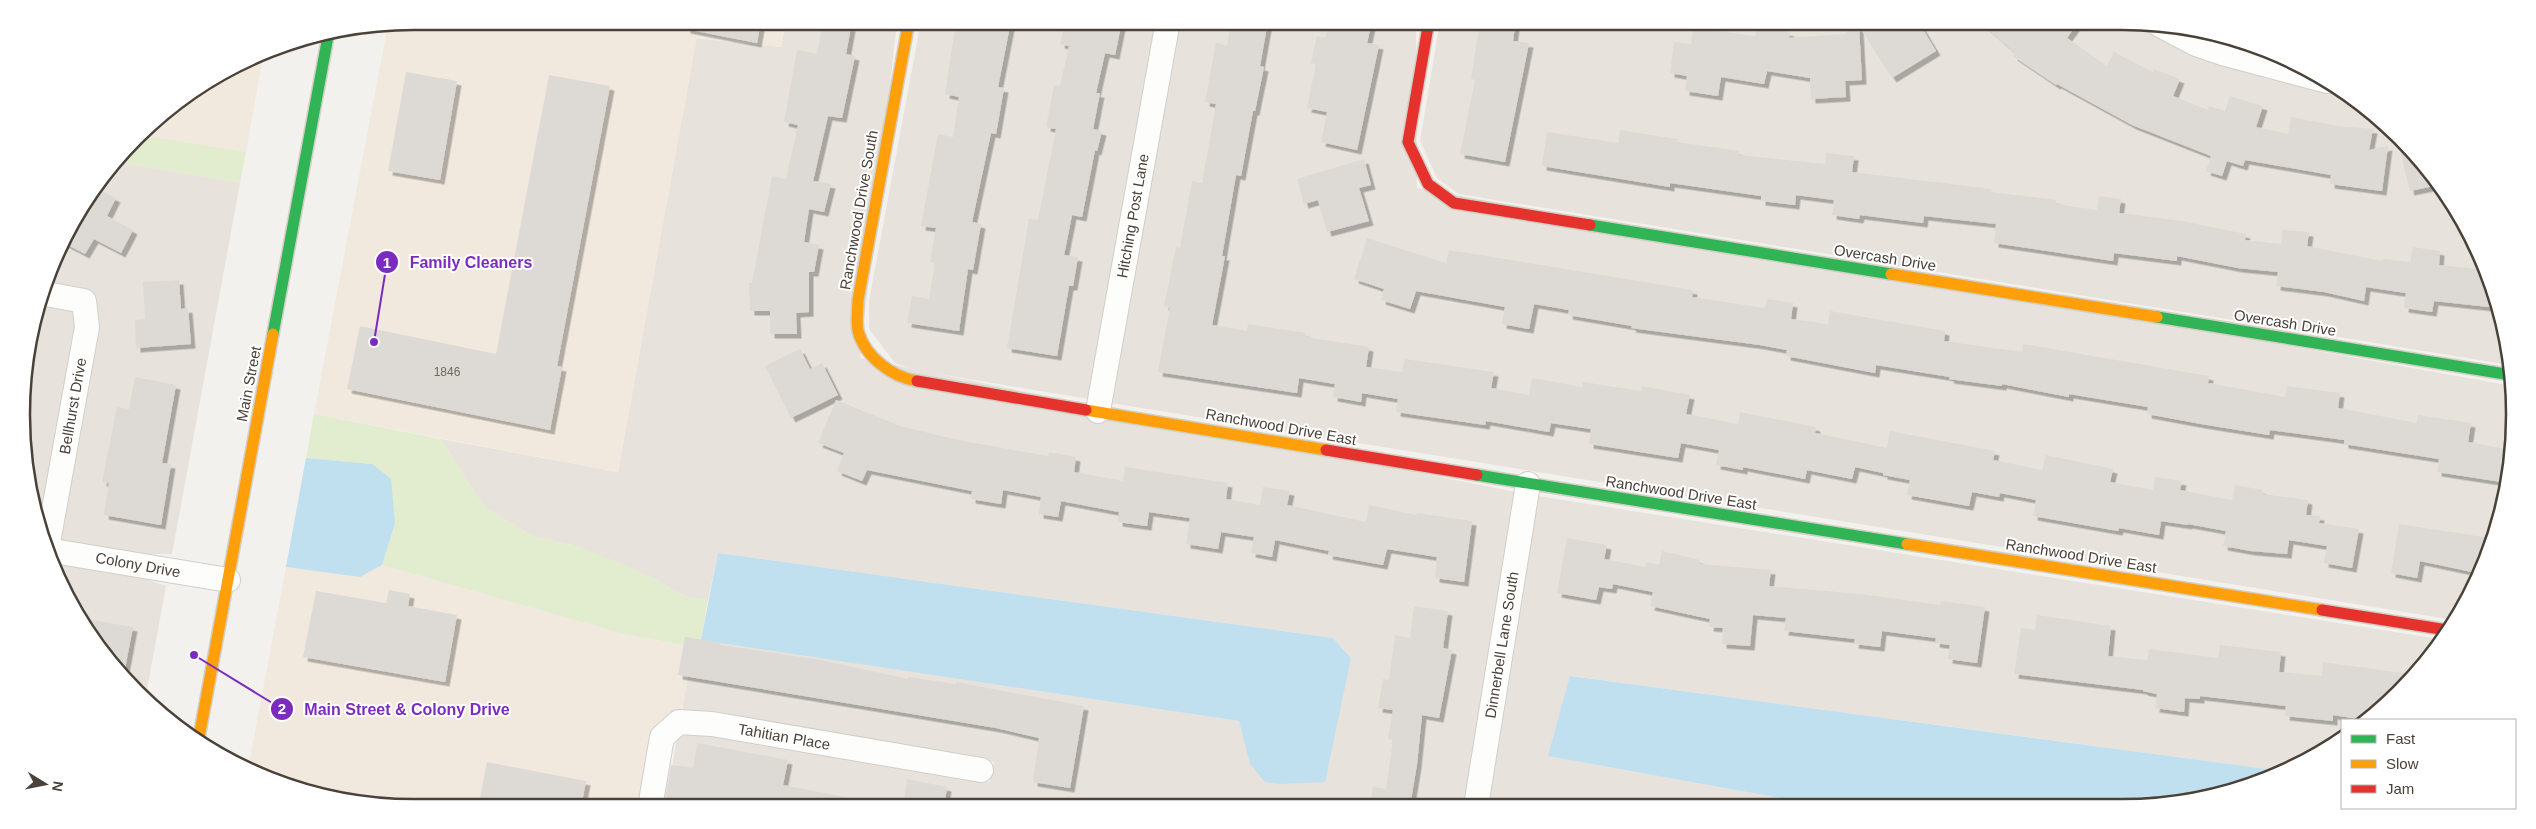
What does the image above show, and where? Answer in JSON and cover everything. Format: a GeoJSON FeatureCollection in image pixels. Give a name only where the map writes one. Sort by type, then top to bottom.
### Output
{"type":"FeatureCollection","features":[{"type":"Feature","properties":{"kind":"street","name":"Ranchwood Drive South"},"geometry":{"type":"LineString","coordinates":[[907,30],[858,300],[858,331],[869,351],[889,372],[910,380]]}},
{"type":"Feature","properties":{"kind":"street","name":"Hitching Post Lane"},"geometry":{"type":"LineString","coordinates":[[1098,411],[1166,30]]}},
{"type":"Feature","properties":{"kind":"street","name":"Overcash Drive"},"geometry":{"type":"LineString","coordinates":[[1427,30],[1408,142],[1428,184],[1454,203],[2504,374]]}},
{"type":"Feature","properties":{"kind":"street"},"geometry":{"type":"LineString","coordinates":[[2177,34],[2196,44],[2222,53],[2295,72]]}},
{"type":"Feature","properties":{"kind":"street","name":"Main Street"},"geometry":{"type":"LineString","coordinates":[[200,733],[328,40]]}},
{"type":"Feature","properties":{"kind":"street","name":"Bellhurst Drive"},"geometry":{"type":"LineString","coordinates":[[49,295],[84,301],[87,327],[49,536]]}},
{"type":"Feature","properties":{"kind":"street","name":"Ranchwood Drive East"},"geometry":{"type":"LineString","coordinates":[[910,380],[1528,484],[2440,629]]}},
{"type":"Feature","properties":{"kind":"street","name":"Dinnerbell Lane South"},"geometry":{"type":"LineString","coordinates":[[1477,799],[1528,484]]}},
{"type":"Feature","properties":{"kind":"street","name":"Colony Drive"},"geometry":{"type":"LineString","coordinates":[[55,550],[228,580]]}},
{"type":"Feature","properties":{"kind":"street","name":"Tahitian Place"},"geometry":{"type":"LineString","coordinates":[[651,799],[662,737],[679,722],[712,724],[981,770]]}},
{"type":"Feature","properties":{"kind":"shaded area"},"geometry":{"type":"Polygon","coordinates":[[[784,30],[896,30],[860,358],[1515,492],[1465,799],[666,799],[677,738],[683,732],[990,782],[994,762],[713,714],[682,711],[693,647],[704,640],[1239,721],[1241,727],[1351,658],[1333,638],[718,553],[708,600],[684,596],[657,580],[576,546],[533,536],[486,508],[441,439],[618,472],[696,39],[694,38],[781,47],[784,30]]]}},
{"type":"Feature","properties":{"kind":"shaded area"},"geometry":{"type":"Polygon","coordinates":[[[784,30],[781,47],[697,38],[618,472],[314,414],[387,31],[784,30]]]}},
{"type":"Feature","properties":{"kind":"shaded area"},"geometry":{"type":"Polygon","coordinates":[[[919,30],[1154,30],[1089,399],[914,370],[895,363],[869,329],[869,301],[919,30]]]}},
{"type":"Feature","properties":{"kind":"shaded area"},"geometry":{"type":"Polygon","coordinates":[[[1178,30],[1416,30],[1417,188],[2505,385],[2506,414],[2503,465],[2493,514],[2477,562],[2447,619],[1111,403],[1178,30]]]}},
{"type":"Feature","properties":{"kind":"shaded area"},"geometry":{"type":"Polygon","coordinates":[[[1438,30],[2149,31],[2330,92],[2356,109],[2375,125],[2427,180],[2466,244],[2486,291],[2499,339],[2503,364],[1459,194],[1437,178],[1420,141],[1438,30]]]}},
{"type":"Feature","properties":{"kind":"shaded area"},"geometry":{"type":"Polygon","coordinates":[[[262,61],[246,152],[149,137],[180,109],[222,82],[262,61]]]}},
{"type":"Feature","properties":{"kind":"shaded area"},"geometry":{"type":"Polygon","coordinates":[[[123,163],[240,183],[172,554],[140,554],[60,541],[98,326],[52,286],[59,267],[82,222],[109,180],[123,163]]]}},
{"type":"Feature","properties":{"kind":"shaded area"},"geometry":{"type":"Polygon","coordinates":[[[46,305],[73,309],[75,326],[42,510],[33,465],[30,414],[33,364],[46,305]]]}},
{"type":"Feature","properties":{"kind":"shaded area"},"geometry":{"type":"Polygon","coordinates":[[[1538,496],[2434,638],[2411,668],[2357,719],[2341,719],[2341,730],[2314,747],[2270,769],[1571,676],[1549,756],[1786,799],[1488,799],[1538,496]]]}},
{"type":"Feature","properties":{"kind":"shaded area"},"geometry":{"type":"Polygon","coordinates":[[[59,563],[136,576],[166,586],[147,690],[109,649],[82,607],[59,563]]]}},
{"type":"Feature","properties":{"kind":"shaded area"},"geometry":{"type":"Polygon","coordinates":[[[382,565],[620,633],[693,647],[682,711],[643,799],[414,799],[364,796],[339,792],[291,779],[249,762],[286,567],[360,576],[382,565]]]}},
{"type":"Feature","properties":{"kind":"green space"},"geometry":{"type":"Polygon","coordinates":[[[149,137],[246,152],[240,183],[123,163],[149,137]]]}},
{"type":"Feature","properties":{"kind":"green space"},"geometry":{"type":"Polygon","coordinates":[[[314,414],[441,439],[486,508],[533,536],[576,546],[618,562],[657,580],[684,596],[708,600],[701,640],[693,647],[620,633],[382,565],[395,523],[372,464],[306,458],[314,414]]]}},
{"type":"Feature","properties":{"kind":"water"},"geometry":{"type":"Polygon","coordinates":[[[306,458],[372,464],[391,479],[395,523],[382,565],[360,577],[286,567],[306,458]]]}},
{"type":"Feature","properties":{"kind":"water"},"geometry":{"type":"Polygon","coordinates":[[[718,553],[1333,638],[1351,658],[1325,782],[1280,784],[1265,782],[1250,764],[1239,721],[701,640],[718,553]]]}},
{"type":"Feature","properties":{"kind":"water"},"geometry":{"type":"Polygon","coordinates":[[[1570,676],[2270,769],[2245,779],[2197,792],[2147,798],[1786,799],[1548,756],[1570,676]]]}},
{"type":"Feature","properties":{"kind":"building"},"geometry":{"type":"Polygon","coordinates":[[[691,30],[759,30],[757,43],[691,30]]]}},
{"type":"Feature","properties":{"kind":"building"},"geometry":{"type":"Polygon","coordinates":[[[822,30],[850,30],[846,54],[855,56],[842,118],[828,116],[813,181],[831,184],[824,212],[809,209],[804,242],[819,245],[814,272],[809,272],[809,312],[796,313],[797,334],[770,334],[770,311],[750,311],[749,283],[752,283],[772,176],[786,179],[798,125],[784,122],[797,50],[817,54],[822,30]]]}},
{"type":"Feature","properties":{"kind":"building"},"geometry":{"type":"Polygon","coordinates":[[[955,30],[1009,30],[998,87],[1004,88],[996,134],[991,133],[972,222],[981,224],[973,270],[968,269],[959,331],[907,323],[912,296],[929,299],[935,263],[930,262],[936,228],[921,226],[938,134],[953,137],[959,97],[945,94],[955,30]]]}},
{"type":"Feature","properties":{"kind":"building"},"geometry":{"type":"Polygon","coordinates":[[[1063,30],[1120,30],[1115,55],[1105,53],[1096,93],[1100,93],[1093,129],[1102,131],[1097,151],[1095,150],[1082,217],[1072,215],[1064,255],[1078,257],[1073,286],[1069,286],[1057,356],[1007,348],[1029,219],[1038,220],[1056,129],[1046,127],[1054,85],[1060,86],[1069,46],[1060,44],[1063,30]]]}},
{"type":"Feature","properties":{"kind":"building"},"geometry":{"type":"Polygon","coordinates":[[[1230,30],[1266,30],[1260,66],[1264,67],[1255,111],[1253,111],[1241,176],[1236,175],[1222,256],[1225,256],[1212,325],[1247,331],[1248,324],[1306,333],[1306,337],[1369,347],[1366,367],[1402,372],[1405,359],[1494,372],[1491,388],[1529,395],[1532,378],[1582,387],[1583,382],[1641,391],[1642,386],[1690,395],[1686,414],[1738,424],[1740,412],[1816,427],[1815,433],[1887,448],[1890,431],[1995,451],[1993,460],[2042,470],[2046,455],[2113,469],[2110,482],[2153,490],[2155,477],[2182,481],[2180,490],[2232,500],[2235,485],[2263,490],[2262,494],[2308,500],[2306,515],[2320,516],[2319,523],[2359,529],[2352,568],[2324,563],[2327,546],[2289,540],[2287,554],[2251,551],[2223,546],[2226,531],[2188,524],[2161,521],[2159,535],[2119,528],[2118,531],[2033,516],[2036,500],[2000,493],[1999,497],[1972,492],[1969,506],[1907,495],[1910,480],[1855,467],[1852,479],[1807,470],[1805,479],[1743,467],[1743,470],[1716,465],[1719,450],[1681,443],[1678,458],[1589,444],[1591,429],[1551,423],[1549,432],[1486,421],[1485,425],[1396,412],[1398,399],[1362,393],[1361,402],[1333,397],[1335,384],[1299,378],[1297,393],[1158,372],[1170,307],[1164,306],[1176,247],[1180,248],[1192,181],[1202,183],[1216,104],[1205,102],[1216,43],[1227,45],[1230,30]]]}},
{"type":"Feature","properties":{"kind":"building"},"geometry":{"type":"Polygon","coordinates":[[[1327,30],[1370,30],[1367,43],[1379,45],[1357,150],[1321,142],[1327,112],[1307,108],[1316,64],[1311,63],[1317,36],[1325,38],[1327,30]]]}},
{"type":"Feature","properties":{"kind":"building"},"geometry":{"type":"Polygon","coordinates":[[[1479,30],[1514,30],[1513,41],[1529,43],[1505,162],[1460,154],[1475,80],[1471,79],[1479,30]]]}},
{"type":"Feature","properties":{"kind":"building"},"geometry":{"type":"Polygon","coordinates":[[[1693,30],[1708,30],[1755,36],[1756,30],[1777,30],[1790,32],[1789,38],[1844,34],[1851,30],[1859,30],[1862,80],[1845,81],[1846,97],[1811,99],[1810,78],[1767,71],[1764,84],[1721,77],[1718,96],[1685,91],[1687,76],[1670,73],[1674,42],[1691,44],[1693,30]]]}},
{"type":"Feature","properties":{"kind":"building"},"geometry":{"type":"Polygon","coordinates":[[[1862,30],[1923,30],[1936,51],[1892,78],[1862,30]]]}},
{"type":"Feature","properties":{"kind":"building"},"geometry":{"type":"Polygon","coordinates":[[[1989,30],[2073,30],[2067,38],[2107,66],[2114,52],[2153,72],[2154,69],[2180,79],[2173,96],[2208,110],[2209,106],[2225,111],[2230,96],[2263,106],[2256,127],[2288,134],[2291,117],[2338,126],[2373,129],[2369,150],[2388,146],[2382,191],[2330,184],[2331,175],[2245,160],[2243,166],[2227,161],[2222,176],[2206,171],[2211,156],[2132,125],[2056,85],[2013,56],[2015,53],[1989,30]]]}},
{"type":"Feature","properties":{"kind":"building"},"geometry":{"type":"Polygon","coordinates":[[[406,72],[457,81],[440,180],[388,171],[406,72]]]}},
{"type":"Feature","properties":{"kind":"building"},"geometry":{"type":"Polygon","coordinates":[[[549,75],[610,86],[557,366],[562,367],[550,430],[347,389],[360,326],[496,354],[549,75]]]}},
{"type":"Feature","properties":{"kind":"building"},"geometry":{"type":"Polygon","coordinates":[[[1620,130],[1677,139],[1677,142],[1739,151],[1738,155],[1825,164],[1826,153],[1854,156],[1852,172],[1992,189],[1991,192],[2056,200],[2056,204],[2097,210],[2099,196],[2121,199],[2119,213],[2182,221],[2246,234],[2245,240],[2281,244],[2282,230],[2309,232],[2307,246],[2382,261],[2383,259],[2410,262],[2413,247],[2440,251],[2439,265],[2478,269],[2491,307],[2434,301],[2432,312],[2404,308],[2406,293],[2366,287],[2364,301],[2324,292],[2276,286],[2278,272],[2238,268],[2177,256],[2177,261],[2114,253],[2113,261],[1994,243],[1996,224],[1924,216],[1923,223],[1860,215],[1859,219],[1832,215],[1834,200],[1796,195],[1795,205],[1761,201],[1761,196],[1670,183],[1670,187],[1542,166],[1547,132],[1618,143],[1620,130]]]}},
{"type":"Feature","properties":{"kind":"building"},"geometry":{"type":"Polygon","coordinates":[[[2400,150],[2431,187],[2410,191],[2400,150]]]}},
{"type":"Feature","properties":{"kind":"building"},"geometry":{"type":"Polygon","coordinates":[[[1364,159],[1371,185],[1359,188],[1369,221],[1327,232],[1318,200],[1304,204],[1297,179],[1364,159]]]}},
{"type":"Feature","properties":{"kind":"building"},"geometry":{"type":"Polygon","coordinates":[[[102,191],[116,198],[107,216],[133,230],[121,253],[94,239],[85,254],[69,246],[102,191]]]}},
{"type":"Feature","properties":{"kind":"building"},"geometry":{"type":"Polygon","coordinates":[[[1367,238],[1446,263],[1449,250],[1693,290],[1692,297],[1765,308],[1767,299],[1793,303],[1791,319],[1828,324],[1830,311],[1945,331],[1944,341],[2022,352],[2023,344],[2209,376],[2208,383],[2285,397],[2287,386],[2340,393],[2338,408],[2417,423],[2418,415],[2471,423],[2468,442],[2504,449],[2500,482],[2437,472],[2439,459],[2344,444],[2344,440],[2270,430],[2269,435],[2147,414],[2148,407],[2069,394],[2069,397],[2002,384],[2002,386],[1949,379],[1950,377],[1876,365],[1875,373],[1786,356],[1787,350],[1631,328],[1632,326],[1568,315],[1569,310],[1534,304],[1529,329],[1502,324],[1505,307],[1416,291],[1410,309],[1381,300],[1384,289],[1354,279],[1367,238]]]}},
{"type":"Feature","properties":{"kind":"building"},"geometry":{"type":"Polygon","coordinates":[[[179,280],[181,309],[188,308],[191,344],[136,348],[135,320],[145,319],[143,282],[179,280]]]}},
{"type":"Feature","properties":{"kind":"building"},"geometry":{"type":"Polygon","coordinates":[[[800,349],[810,369],[822,363],[838,395],[791,418],[765,366],[800,349]]]}},
{"type":"Feature","properties":{"kind":"building"},"geometry":{"type":"Polygon","coordinates":[[[135,377],[176,385],[162,463],[171,464],[161,525],[104,515],[109,483],[102,482],[117,407],[129,409],[135,377]]]}},
{"type":"Feature","properties":{"kind":"building"},"geometry":{"type":"Polygon","coordinates":[[[836,400],[900,426],[958,440],[1048,456],[1049,452],[1076,457],[1074,472],[1123,481],[1125,467],[1228,483],[1226,499],[1260,505],[1263,487],[1290,491],[1287,505],[1366,522],[1369,505],[1416,515],[1417,513],[1472,521],[1464,582],[1435,578],[1437,557],[1387,549],[1383,565],[1328,555],[1329,551],[1275,540],[1272,557],[1251,553],[1254,537],[1221,532],[1218,549],[1186,544],[1190,518],[1149,512],[1147,526],[1118,522],[1119,512],[1061,501],[1058,517],[1039,514],[1041,497],[1003,490],[1001,504],[971,499],[972,491],[867,470],[862,481],[837,471],[844,453],[818,443],[836,400]]]}},
{"type":"Feature","properties":{"kind":"building"},"geometry":{"type":"Polygon","coordinates":[[[2399,524],[2486,537],[2472,572],[2420,561],[2417,578],[2391,573],[2399,524]]]}},
{"type":"Feature","properties":{"kind":"building"},"geometry":{"type":"Polygon","coordinates":[[[1567,538],[1607,545],[1604,559],[1645,567],[1646,562],[1659,565],[1662,551],[1700,560],[1699,564],[1771,570],[1769,586],[1861,594],[1940,605],[1941,601],[1985,607],[1977,663],[1948,659],[1950,645],[1935,643],[1936,638],[1882,631],[1880,647],[1854,644],[1855,639],[1784,631],[1786,618],[1753,615],[1750,646],[1722,644],[1723,628],[1709,627],[1710,619],[1650,606],[1653,592],[1613,584],[1612,589],[1599,587],[1596,600],[1557,593],[1567,538]]]}},
{"type":"Feature","properties":{"kind":"building"},"geometry":{"type":"Polygon","coordinates":[[[389,590],[410,594],[408,606],[457,615],[445,682],[303,657],[316,591],[386,603],[389,590]]]}},
{"type":"Feature","properties":{"kind":"building"},"geometry":{"type":"Polygon","coordinates":[[[1414,606],[1448,611],[1443,648],[1452,650],[1439,718],[1422,715],[1411,799],[1371,799],[1373,787],[1386,789],[1393,740],[1388,739],[1393,710],[1378,708],[1383,679],[1389,680],[1395,635],[1410,638],[1414,606]]]}},
{"type":"Feature","properties":{"kind":"building"},"geometry":{"type":"Polygon","coordinates":[[[2037,615],[2111,626],[2108,656],[2147,660],[2149,649],[2218,658],[2220,645],[2281,652],[2279,672],[2322,676],[2323,662],[2406,673],[2358,719],[2333,715],[2333,721],[2285,716],[2286,706],[2200,696],[2200,699],[2185,698],[2184,712],[2155,708],[2157,694],[2143,690],[2014,674],[2021,628],[2035,630],[2037,615]]]}},
{"type":"Feature","properties":{"kind":"building"},"geometry":{"type":"Polygon","coordinates":[[[90,620],[133,627],[125,668],[109,649],[90,620]]]}},
{"type":"Feature","properties":{"kind":"building"},"geometry":{"type":"Polygon","coordinates":[[[685,637],[720,643],[720,645],[821,660],[908,679],[908,677],[956,684],[956,682],[1084,706],[1070,788],[1033,782],[1039,738],[996,728],[678,675],[685,637]]]}},
{"type":"Feature","properties":{"kind":"building"},"geometry":{"type":"Polygon","coordinates":[[[697,743],[788,760],[783,785],[855,799],[665,799],[671,765],[693,768],[697,743]]]}},
{"type":"Feature","properties":{"kind":"building"},"geometry":{"type":"Polygon","coordinates":[[[487,762],[586,781],[583,799],[480,799],[487,762]]]}},
{"type":"Feature","properties":{"kind":"building"},"geometry":{"type":"Polygon","coordinates":[[[907,779],[947,787],[945,799],[904,799],[907,779]]]}},
{"type":"Feature","properties":{"kind":"traffic: fast"},"geometry":{"type":"LineString","coordinates":[[273,334],[327,40]]}},
{"type":"Feature","properties":{"kind":"traffic: fast"},"geometry":{"type":"LineString","coordinates":[[1590,225],[1891,274]]}},
{"type":"Feature","properties":{"kind":"traffic: fast"},"geometry":{"type":"LineString","coordinates":[[2157,317],[2504,374]]}},
{"type":"Feature","properties":{"kind":"traffic: fast"},"geometry":{"type":"LineString","coordinates":[[1477,475],[1907,544]]}},
{"type":"Feature","properties":{"kind":"traffic: slow"},"geometry":{"type":"LineString","coordinates":[[907,30],[858,300],[857,324],[862,340],[873,357],[898,375],[917,381]]}},
{"type":"Feature","properties":{"kind":"traffic: slow"},"geometry":{"type":"LineString","coordinates":[[1891,274],[2157,317]]}},
{"type":"Feature","properties":{"kind":"traffic: slow"},"geometry":{"type":"LineString","coordinates":[[200,733],[273,334]]}},
{"type":"Feature","properties":{"kind":"traffic: slow"},"geometry":{"type":"LineString","coordinates":[[1086,410],[1326,450]]}},
{"type":"Feature","properties":{"kind":"traffic: slow"},"geometry":{"type":"LineString","coordinates":[[1907,544],[2322,610]]}},
{"type":"Feature","properties":{"kind":"traffic: jam"},"geometry":{"type":"LineString","coordinates":[[1427,30],[1408,142],[1428,184],[1454,203],[1590,225]]}},
{"type":"Feature","properties":{"kind":"traffic: jam"},"geometry":{"type":"LineString","coordinates":[[917,381],[1086,410]]}},
{"type":"Feature","properties":{"kind":"traffic: jam"},"geometry":{"type":"LineString","coordinates":[[1326,450],[1477,475]]}},
{"type":"Feature","properties":{"kind":"traffic: jam"},"geometry":{"type":"LineString","coordinates":[[2322,610],[2440,629]]}},
{"type":"Feature","properties":{"kind":"place","name":"Family Cleaners"},"geometry":{"type":"Point","coordinates":[374,342]}},
{"type":"Feature","properties":{"kind":"place","name":"Main Street & Colony Drive"},"geometry":{"type":"Point","coordinates":[194,655]}}]}
